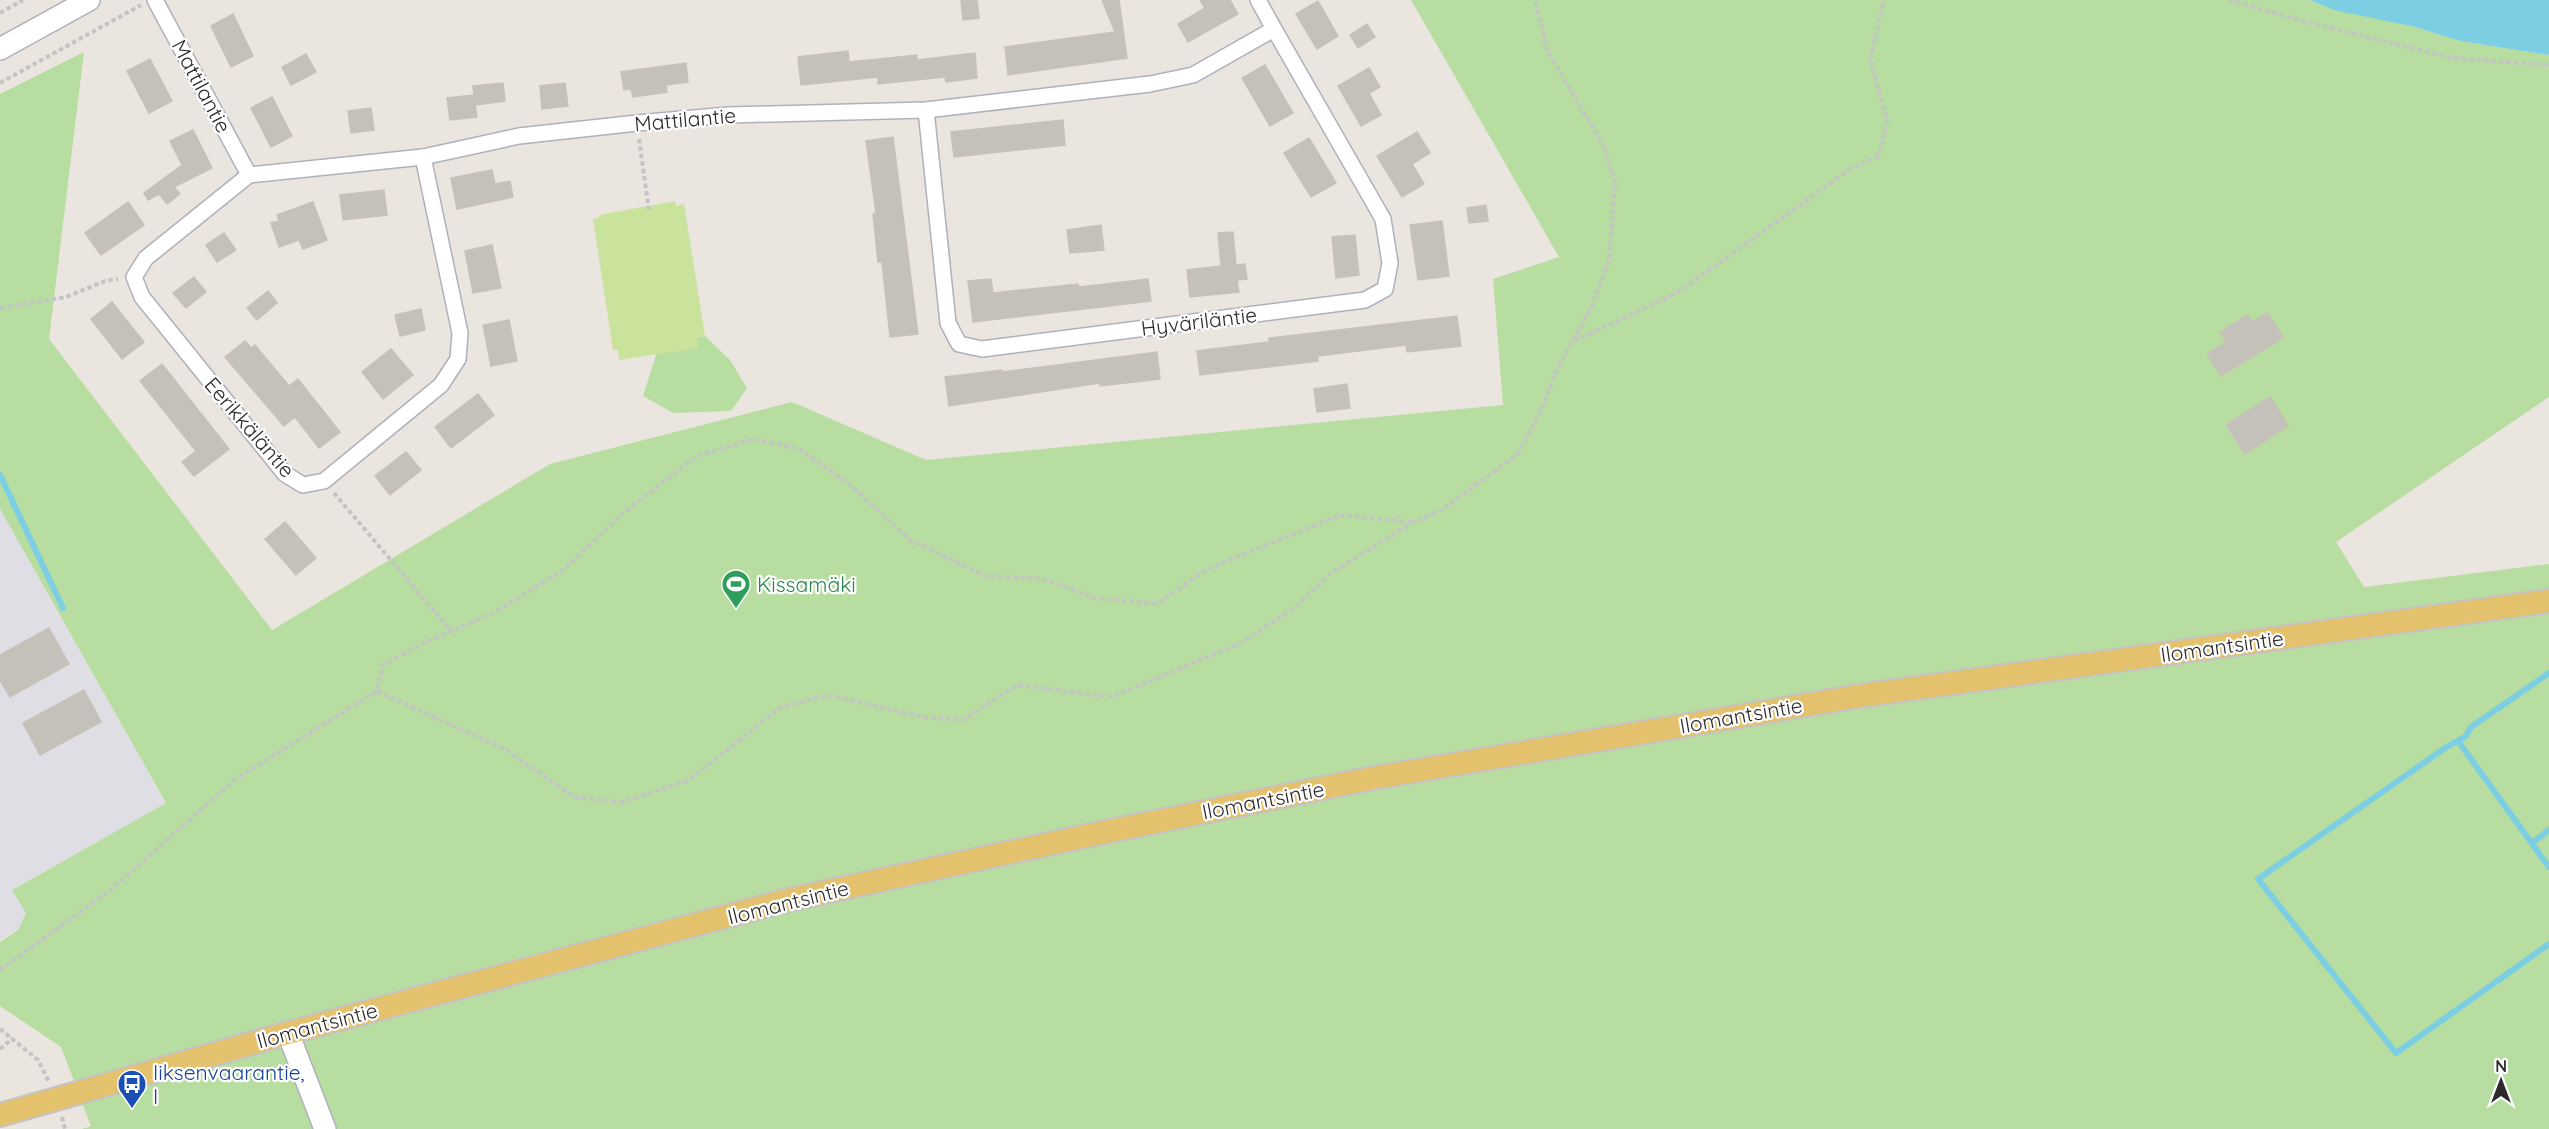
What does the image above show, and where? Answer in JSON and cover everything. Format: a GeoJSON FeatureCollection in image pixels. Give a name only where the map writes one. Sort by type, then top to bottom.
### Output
{"type":"FeatureCollection","features":[{"type":"Feature","properties":{"kind":"main road","name":"Ilomantsintie"},"geometry":{"type":"LineString","coordinates":[[1,1114],[288,1033],[788,900],[1095,834],[1373,778],[1865,694],[2549,601]]}},
{"type":"Feature","properties":{"kind":"street"},"geometry":{"type":"LineString","coordinates":[[0,49],[89,0]]}},
{"type":"Feature","properties":{"kind":"street","name":"Mattilantie"},"geometry":{"type":"LineString","coordinates":[[155,0],[249,175],[423,157],[519,136],[637,123],[728,115],[926,110],[1150,84],[1193,75],[1274,29]]}},
{"type":"Feature","properties":{"kind":"street"},"geometry":{"type":"LineString","coordinates":[[1258,0],[1274,29]]}},
{"type":"Feature","properties":{"kind":"street","name":"Hyväriläntie"},"geometry":{"type":"LineString","coordinates":[[926,110],[948,323],[959,344],[982,349],[1365,300],[1385,289],[1390,263],[1383,219],[1274,29]]}},
{"type":"Feature","properties":{"kind":"street","name":"Eerikkäläntie"},"geometry":{"type":"LineString","coordinates":[[135,277],[142,297],[285,474],[303,485],[324,481],[441,385],[458,359],[460,333],[423,157]]}},
{"type":"Feature","properties":{"kind":"street"},"geometry":{"type":"LineString","coordinates":[[135,277],[146,258],[249,175]]}},
{"type":"Feature","properties":{"kind":"street"},"geometry":{"type":"LineString","coordinates":[[288,1033],[325,1129]]}},
{"type":"Feature","properties":{"kind":"path"},"geometry":{"type":"LineString","coordinates":[[0,13],[23,0]]}},
{"type":"Feature","properties":{"kind":"path"},"geometry":{"type":"LineString","coordinates":[[0,83],[150,0]]}},
{"type":"Feature","properties":{"kind":"path"},"geometry":{"type":"LineString","coordinates":[[377,691],[505,749],[574,797],[622,802],[689,780],[781,707],[828,695],[923,717],[963,720],[1017,685],[1112,697],[1241,643],[1294,608],[1331,573],[1414,522],[1440,511],[1518,454],[1543,406],[1555,373],[1590,310],[1609,261],[1615,183],[1604,147],[1548,52],[1534,0]]}},
{"type":"Feature","properties":{"kind":"path"},"geometry":{"type":"LineString","coordinates":[[1574,342],[1680,291],[1850,169],[1879,156],[1887,120],[1870,60],[1884,0]]}},
{"type":"Feature","properties":{"kind":"path"},"geometry":{"type":"LineString","coordinates":[[2229,0],[2310,23],[2452,58],[2549,65]]}},
{"type":"Feature","properties":{"kind":"path"},"geometry":{"type":"LineString","coordinates":[[637,123],[649,210]]}},
{"type":"Feature","properties":{"kind":"path"},"geometry":{"type":"LineString","coordinates":[[0,308],[66,297],[105,281],[135,277]]}},
{"type":"Feature","properties":{"kind":"path"},"geometry":{"type":"LineString","coordinates":[[0,970],[112,889],[234,780],[377,691],[383,665],[451,631],[497,612],[563,570],[622,514],[697,456],[754,439],[799,450],[848,483],[910,540],[986,576],[1044,579],[1095,598],[1157,604],[1205,570],[1340,515],[1414,522]]}},
{"type":"Feature","properties":{"kind":"path"},"geometry":{"type":"LineString","coordinates":[[324,481],[451,631]]}},
{"type":"Feature","properties":{"kind":"path"},"geometry":{"type":"LineString","coordinates":[[0,1029],[38,1059],[57,1097],[64,1129]]}},
{"type":"Feature","properties":{"kind":"path"},"geometry":{"type":"LineString","coordinates":[[0,1049],[13,1038]]}},
{"type":"Feature","properties":{"kind":"shaded area"},"geometry":{"type":"Polygon","coordinates":[[[0,509],[166,804],[12,889],[31,921],[0,940],[0,509]]]}},
{"type":"Feature","properties":{"kind":"green space"},"geometry":{"type":"Polygon","coordinates":[[[1411,0],[2310,0],[2460,41],[2549,55],[2549,397],[2336,542],[2364,587],[2549,564],[2549,1129],[82,1129],[91,1126],[61,1047],[0,1006],[0,942],[18,930],[26,913],[12,890],[166,803],[0,509],[0,94],[84,52],[49,339],[272,630],[550,464],[792,402],[926,460],[1503,405],[1493,279],[1559,257],[1411,0]]]}},
{"type":"Feature","properties":{"kind":"green space"},"geometry":{"type":"Polygon","coordinates":[[[675,201],[676,206],[684,204],[705,336],[697,337],[698,348],[619,360],[618,350],[613,350],[593,219],[599,218],[599,215],[675,201]]]}},
{"type":"Feature","properties":{"kind":"green space"},"geometry":{"type":"Polygon","coordinates":[[[705,336],[730,360],[747,388],[731,411],[673,413],[643,396],[660,343],[705,336]]]}},
{"type":"Feature","properties":{"kind":"water"},"geometry":{"type":"Polygon","coordinates":[[[2310,0],[2549,0],[2549,55],[2460,41],[2415,27],[2334,10],[2310,0]]]}},
{"type":"Feature","properties":{"kind":"building"},"geometry":{"type":"Polygon","coordinates":[[[961,0],[977,0],[979,18],[963,20],[961,0]]]}},
{"type":"Feature","properties":{"kind":"building"},"geometry":{"type":"Polygon","coordinates":[[[1102,0],[1119,0],[1127,58],[1008,75],[1005,47],[1115,32],[1102,0]]]}},
{"type":"Feature","properties":{"kind":"building"},"geometry":{"type":"Polygon","coordinates":[[[1200,0],[1230,0],[1238,14],[1188,42],[1178,24],[1205,8],[1200,0]]]}},
{"type":"Feature","properties":{"kind":"building"},"geometry":{"type":"Polygon","coordinates":[[[1318,1],[1338,36],[1317,49],[1296,14],[1318,1]]]}},
{"type":"Feature","properties":{"kind":"building"},"geometry":{"type":"Polygon","coordinates":[[[233,14],[253,56],[231,67],[211,26],[233,14]]]}},
{"type":"Feature","properties":{"kind":"building"},"geometry":{"type":"Polygon","coordinates":[[[1367,24],[1375,37],[1358,48],[1350,35],[1367,24]]]}},
{"type":"Feature","properties":{"kind":"building"},"geometry":{"type":"Polygon","coordinates":[[[848,51],[849,62],[917,55],[917,60],[975,53],[977,78],[946,82],[945,77],[878,84],[878,77],[801,85],[798,57],[848,51]]]}},
{"type":"Feature","properties":{"kind":"building"},"geometry":{"type":"Polygon","coordinates":[[[306,54],[316,72],[291,85],[282,67],[306,54]]]}},
{"type":"Feature","properties":{"kind":"building"},"geometry":{"type":"Polygon","coordinates":[[[150,59],[172,101],[149,113],[127,71],[150,59]]]}},
{"type":"Feature","properties":{"kind":"building"},"geometry":{"type":"Polygon","coordinates":[[[686,63],[688,82],[666,85],[667,92],[633,97],[631,89],[624,90],[621,72],[686,63]]]}},
{"type":"Feature","properties":{"kind":"building"},"geometry":{"type":"Polygon","coordinates":[[[1265,65],[1293,113],[1270,126],[1242,78],[1265,65]]]}},
{"type":"Feature","properties":{"kind":"building"},"geometry":{"type":"Polygon","coordinates":[[[1369,68],[1380,87],[1369,93],[1381,115],[1361,126],[1338,86],[1369,68]]]}},
{"type":"Feature","properties":{"kind":"building"},"geometry":{"type":"Polygon","coordinates":[[[503,83],[505,101],[475,105],[477,117],[450,120],[447,98],[474,95],[473,86],[503,83]]]}},
{"type":"Feature","properties":{"kind":"building"},"geometry":{"type":"Polygon","coordinates":[[[565,83],[568,106],[542,109],[540,86],[565,83]]]}},
{"type":"Feature","properties":{"kind":"building"},"geometry":{"type":"Polygon","coordinates":[[[272,97],[292,136],[271,147],[251,108],[272,97]]]}},
{"type":"Feature","properties":{"kind":"building"},"geometry":{"type":"Polygon","coordinates":[[[371,108],[374,130],[351,133],[348,111],[371,108]]]}},
{"type":"Feature","properties":{"kind":"building"},"geometry":{"type":"Polygon","coordinates":[[[1063,120],[1065,145],[954,157],[951,132],[1063,120]]]}},
{"type":"Feature","properties":{"kind":"building"},"geometry":{"type":"Polygon","coordinates":[[[193,130],[212,168],[174,187],[180,194],[167,204],[159,194],[148,200],[144,193],[182,165],[170,141],[193,130]]]}},
{"type":"Feature","properties":{"kind":"building"},"geometry":{"type":"Polygon","coordinates":[[[1417,132],[1430,153],[1412,164],[1424,184],[1402,197],[1377,156],[1417,132]]]}},
{"type":"Feature","properties":{"kind":"building"},"geometry":{"type":"Polygon","coordinates":[[[893,137],[918,334],[890,337],[882,262],[878,262],[873,214],[876,213],[866,141],[893,137]]]}},
{"type":"Feature","properties":{"kind":"building"},"geometry":{"type":"Polygon","coordinates":[[[1309,138],[1336,183],[1311,197],[1284,153],[1309,138]]]}},
{"type":"Feature","properties":{"kind":"building"},"geometry":{"type":"Polygon","coordinates":[[[492,170],[495,184],[510,181],[513,197],[457,209],[451,178],[492,170]]]}},
{"type":"Feature","properties":{"kind":"building"},"geometry":{"type":"Polygon","coordinates":[[[384,190],[387,215],[343,220],[340,195],[384,190]]]}},
{"type":"Feature","properties":{"kind":"building"},"geometry":{"type":"Polygon","coordinates":[[[128,202],[144,225],[101,255],[85,233],[128,202]]]}},
{"type":"Feature","properties":{"kind":"building"},"geometry":{"type":"Polygon","coordinates":[[[313,202],[327,240],[303,249],[299,240],[279,247],[271,223],[279,221],[277,215],[313,202]]]}},
{"type":"Feature","properties":{"kind":"building"},"geometry":{"type":"Polygon","coordinates":[[[1486,205],[1488,221],[1469,223],[1467,208],[1486,205]]]}},
{"type":"Feature","properties":{"kind":"building"},"geometry":{"type":"Polygon","coordinates":[[[1442,221],[1449,276],[1418,280],[1410,225],[1442,221]]]}},
{"type":"Feature","properties":{"kind":"building"},"geometry":{"type":"Polygon","coordinates":[[[1101,225],[1104,250],[1070,253],[1067,230],[1101,225]]]}},
{"type":"Feature","properties":{"kind":"building"},"geometry":{"type":"Polygon","coordinates":[[[1233,232],[1236,265],[1245,264],[1247,279],[1237,280],[1239,292],[1190,297],[1187,270],[1221,266],[1218,233],[1233,232]]]}},
{"type":"Feature","properties":{"kind":"building"},"geometry":{"type":"Polygon","coordinates":[[[224,233],[236,250],[217,262],[206,245],[224,233]]]}},
{"type":"Feature","properties":{"kind":"building"},"geometry":{"type":"Polygon","coordinates":[[[1355,235],[1359,275],[1336,278],[1332,237],[1355,235]]]}},
{"type":"Feature","properties":{"kind":"building"},"geometry":{"type":"Polygon","coordinates":[[[492,245],[501,288],[473,293],[465,251],[492,245]]]}},
{"type":"Feature","properties":{"kind":"building"},"geometry":{"type":"Polygon","coordinates":[[[194,277],[206,292],[186,308],[173,293],[194,277]]]}},
{"type":"Feature","properties":{"kind":"building"},"geometry":{"type":"Polygon","coordinates":[[[991,279],[993,293],[1148,279],[1151,301],[973,322],[968,281],[991,279]]]}},
{"type":"Feature","properties":{"kind":"building"},"geometry":{"type":"Polygon","coordinates":[[[268,291],[277,303],[257,320],[247,308],[268,291]]]}},
{"type":"Feature","properties":{"kind":"building"},"geometry":{"type":"Polygon","coordinates":[[[112,302],[144,342],[122,359],[91,319],[112,302]]]}},
{"type":"Feature","properties":{"kind":"building"},"geometry":{"type":"Polygon","coordinates":[[[421,309],[425,330],[400,336],[395,315],[421,309]]]}},
{"type":"Feature","properties":{"kind":"building"},"geometry":{"type":"Polygon","coordinates":[[[2268,313],[2283,338],[2221,376],[2207,354],[2227,342],[2220,332],[2248,315],[2252,322],[2268,313]]]}},
{"type":"Feature","properties":{"kind":"building"},"geometry":{"type":"Polygon","coordinates":[[[1457,316],[1461,346],[1407,352],[1406,345],[1318,356],[1318,361],[1200,375],[1197,351],[1269,342],[1269,338],[1457,316]]]}},
{"type":"Feature","properties":{"kind":"building"},"geometry":{"type":"Polygon","coordinates":[[[509,320],[517,361],[491,366],[483,325],[509,320]]]}},
{"type":"Feature","properties":{"kind":"building"},"geometry":{"type":"Polygon","coordinates":[[[245,341],[251,348],[255,345],[289,386],[298,379],[340,432],[319,448],[295,417],[284,426],[225,357],[245,341]]]}},
{"type":"Feature","properties":{"kind":"building"},"geometry":{"type":"Polygon","coordinates":[[[391,349],[413,375],[383,399],[362,372],[391,349]]]}},
{"type":"Feature","properties":{"kind":"building"},"geometry":{"type":"Polygon","coordinates":[[[1157,352],[1160,379],[1100,386],[1100,383],[949,406],[945,377],[1157,352]]]}},
{"type":"Feature","properties":{"kind":"building"},"geometry":{"type":"Polygon","coordinates":[[[162,364],[229,449],[194,476],[182,462],[196,451],[140,381],[162,364]]]}},
{"type":"Feature","properties":{"kind":"building"},"geometry":{"type":"Polygon","coordinates":[[[1347,384],[1350,408],[1317,412],[1314,389],[1347,384]]]}},
{"type":"Feature","properties":{"kind":"building"},"geometry":{"type":"Polygon","coordinates":[[[478,394],[494,415],[451,448],[435,427],[478,394]]]}},
{"type":"Feature","properties":{"kind":"building"},"geometry":{"type":"Polygon","coordinates":[[[2270,397],[2288,426],[2245,454],[2226,425],[2270,397]]]}},
{"type":"Feature","properties":{"kind":"building"},"geometry":{"type":"Polygon","coordinates":[[[406,452],[421,470],[390,495],[375,476],[406,452]]]}},
{"type":"Feature","properties":{"kind":"building"},"geometry":{"type":"Polygon","coordinates":[[[285,522],[316,558],[296,575],[265,539],[285,522]]]}},
{"type":"Feature","properties":{"kind":"building"},"geometry":{"type":"Polygon","coordinates":[[[49,628],[69,664],[10,697],[0,680],[0,655],[49,628]]]}},
{"type":"Feature","properties":{"kind":"building"},"geometry":{"type":"Polygon","coordinates":[[[84,690],[101,722],[40,755],[23,723],[84,690]]]}},
{"type":"Feature","properties":{"kind":"waterway"},"geometry":{"type":"LineString","coordinates":[[0,475],[63,608]]}},
{"type":"Feature","properties":{"kind":"waterway"},"geometry":{"type":"LineString","coordinates":[[2549,673],[2471,727],[2466,736],[2445,748],[2258,879],[2396,1053],[2549,944]]}},
{"type":"Feature","properties":{"kind":"waterway"},"geometry":{"type":"LineString","coordinates":[[2458,741],[2549,867]]}},
{"type":"Feature","properties":{"kind":"waterway"},"geometry":{"type":"LineString","coordinates":[[2532,843],[2549,830]]}},
{"type":"Feature","properties":{"kind":"place","name":"Kissamäki"},"geometry":{"type":"Point","coordinates":[736,610]}},
{"type":"Feature","properties":{"kind":"place","name":"Iiksenvaarantie, I"},"geometry":{"type":"Point","coordinates":[132,1110]}}]}
